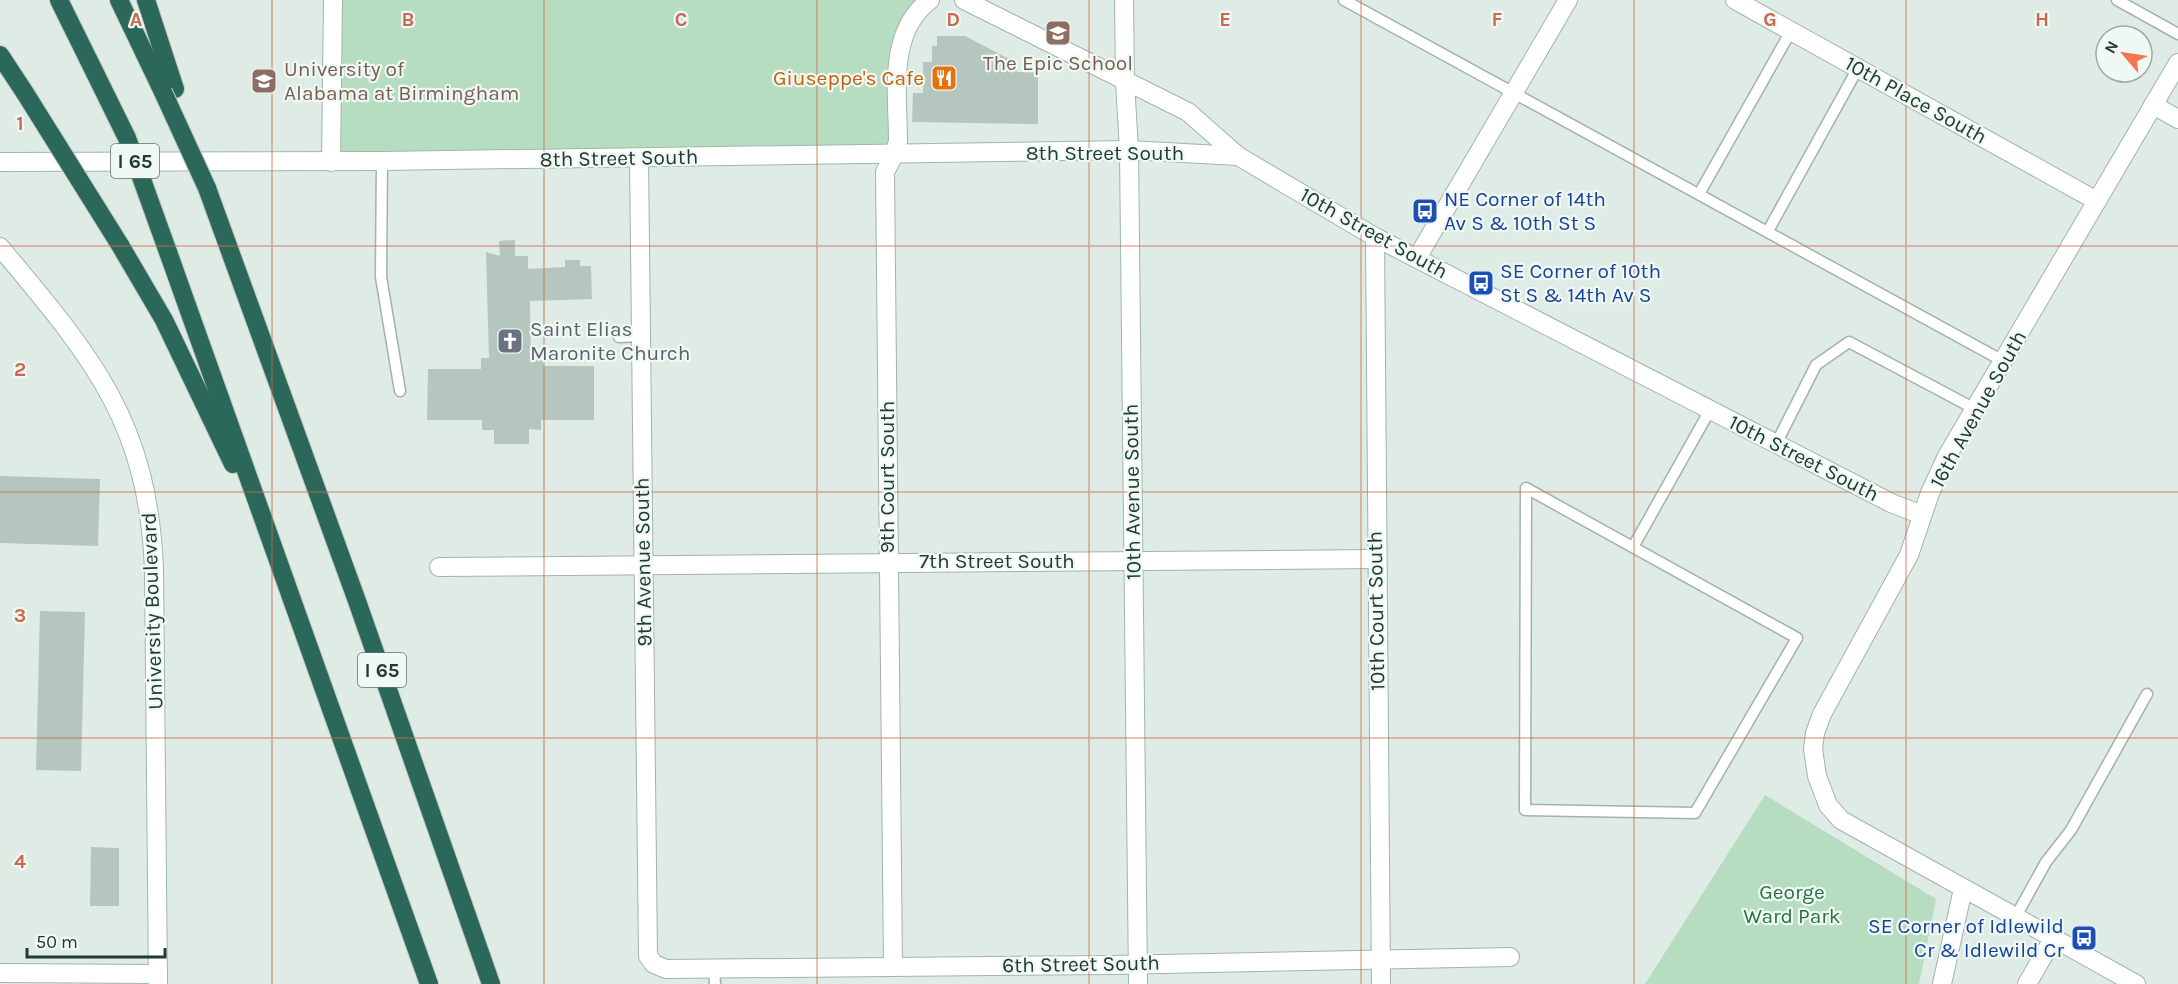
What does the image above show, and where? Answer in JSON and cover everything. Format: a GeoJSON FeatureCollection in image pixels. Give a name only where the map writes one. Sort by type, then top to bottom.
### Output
{"type":"FeatureCollection","features":[{"type":"Feature","properties":{"kind":"highway","name":"I 65"},"geometry":{"type":"LineString","coordinates":[[59,0],[127,138],[429,984]]}},
{"type":"Feature","properties":{"kind":"highway"},"geometry":{"type":"LineString","coordinates":[[119,0],[169,90]]}},
{"type":"Feature","properties":{"kind":"highway"},"geometry":{"type":"LineString","coordinates":[[146,0],[169,90]]}},
{"type":"Feature","properties":{"kind":"highway"},"geometry":{"type":"LineString","coordinates":[[0,55],[120,245],[164,320],[276,555]]}},
{"type":"Feature","properties":{"kind":"highway","name":"I 65"},"geometry":{"type":"LineString","coordinates":[[169,90],[207,188],[357,601],[491,984]]}},
{"type":"Feature","properties":{"kind":"street"},"geometry":{"type":"LineString","coordinates":[[331,162],[333,0]]}},
{"type":"Feature","properties":{"kind":"street","name":"9th Court South"},"geometry":{"type":"LineString","coordinates":[[894,967],[885,172],[898,141],[901,44],[912,18],[930,0]]}},
{"type":"Feature","properties":{"kind":"street","name":"10th Street South"},"geometry":{"type":"LineString","coordinates":[[964,0],[1188,112],[1238,156],[1375,237],[1891,503],[1922,515]]}},
{"type":"Feature","properties":{"kind":"street","name":"10th Avenue South"},"geometry":{"type":"LineString","coordinates":[[1124,0],[1125,82],[1130,150],[1138,984]]}},
{"type":"Feature","properties":{"kind":"street"},"geometry":{"type":"LineString","coordinates":[[1417,258],[1568,0]]}},
{"type":"Feature","properties":{"kind":"street","name":"10th Place South"},"geometry":{"type":"LineString","coordinates":[[1736,0],[2097,201]]}},
{"type":"Feature","properties":{"kind":"street","name":"16th Avenue South"},"geometry":{"type":"LineString","coordinates":[[2136,984],[1840,820],[1825,798],[1815,768],[1813,749],[1822,714],[1909,555],[1922,515],[1947,456],[2178,63]]}},
{"type":"Feature","properties":{"kind":"street"},"geometry":{"type":"LineString","coordinates":[[2153,105],[2178,119]]}},
{"type":"Feature","properties":{"kind":"street","name":"8th Street South"},"geometry":{"type":"LineString","coordinates":[[0,162],[331,162],[1130,150],[1238,156]]}},
{"type":"Feature","properties":{"kind":"street","name":"9th Avenue South"},"geometry":{"type":"LineString","coordinates":[[639,158],[648,956],[654,964]]}},
{"type":"Feature","properties":{"kind":"street","name":"10th Court South"},"geometry":{"type":"LineString","coordinates":[[1375,237],[1381,984]]}},
{"type":"Feature","properties":{"kind":"street","name":"University Boulevard"},"geometry":{"type":"LineString","coordinates":[[0,247],[72,334],[95,368],[124,420],[145,484],[151,516],[154,569],[158,979]]}},
{"type":"Feature","properties":{"kind":"street","name":"7th Street South"},"geometry":{"type":"LineString","coordinates":[[439,567],[1376,559]]}},
{"type":"Feature","properties":{"kind":"street"},"geometry":{"type":"LineString","coordinates":[[1942,984],[1963,889]]}},
{"type":"Feature","properties":{"kind":"street"},"geometry":{"type":"LineString","coordinates":[[2027,984],[2053,939]]}},
{"type":"Feature","properties":{"kind":"street","name":"6th Street South"},"geometry":{"type":"LineString","coordinates":[[654,964],[666,969],[714,976],[894,967],[1510,957]]}},
{"type":"Feature","properties":{"kind":"street"},"geometry":{"type":"LineString","coordinates":[[0,973],[158,979]]}},
{"type":"Feature","properties":{"kind":"lane"},"geometry":{"type":"LineString","coordinates":[[1344,0],[2003,361]]}},
{"type":"Feature","properties":{"kind":"lane"},"geometry":{"type":"LineString","coordinates":[[2117,0],[2178,34]]}},
{"type":"Feature","properties":{"kind":"lane"},"geometry":{"type":"LineString","coordinates":[[1699,194],[1791,31]]}},
{"type":"Feature","properties":{"kind":"lane"},"geometry":{"type":"LineString","coordinates":[[1768,231],[1858,68]]}},
{"type":"Feature","properties":{"kind":"lane"},"geometry":{"type":"LineString","coordinates":[[382,161],[381,277],[400,391]]}},
{"type":"Feature","properties":{"kind":"lane"},"geometry":{"type":"LineString","coordinates":[[619,337],[641,336]]}},
{"type":"Feature","properties":{"kind":"lane"},"geometry":{"type":"LineString","coordinates":[[1776,444],[1816,365],[1849,342],[1975,409]]}},
{"type":"Feature","properties":{"kind":"lane"},"geometry":{"type":"LineString","coordinates":[[1633,547],[1710,410]]}},
{"type":"Feature","properties":{"kind":"lane"},"geometry":{"type":"LineString","coordinates":[[1526,488],[1633,547],[1797,638],[1695,813],[1525,810],[1526,488]]}},
{"type":"Feature","properties":{"kind":"lane"},"geometry":{"type":"LineString","coordinates":[[2015,918],[2046,862],[2071,830],[2147,694]]}},
{"type":"Feature","properties":{"kind":"green space"},"geometry":{"type":"Polygon","coordinates":[[[333,0],[931,0],[912,18],[894,155],[331,162],[333,0]]]}},
{"type":"Feature","properties":{"kind":"green space","name":"George Ward Park"},"geometry":{"type":"Polygon","coordinates":[[[1765,795],[1936,899],[1919,984],[1645,984],[1765,795]]]}},
{"type":"Feature","properties":{"kind":"building"},"geometry":{"type":"Polygon","coordinates":[[[937,36],[965,36],[1017,63],[1017,72],[1038,72],[1038,124],[912,122],[913,93],[923,93],[923,62],[932,62],[932,46],[937,46],[937,36]]]}},
{"type":"Feature","properties":{"kind":"building","name":"Saint Elias Maronite Church"},"geometry":{"type":"Polygon","coordinates":[[[515,240],[515,256],[528,256],[528,269],[565,267],[565,260],[580,260],[580,266],[591,266],[592,299],[530,301],[531,357],[543,357],[543,366],[594,366],[594,420],[541,420],[541,430],[529,429],[529,444],[494,444],[494,430],[482,430],[482,420],[427,420],[428,369],[481,369],[481,358],[489,358],[486,252],[500,256],[499,241],[515,240]]]}},
{"type":"Feature","properties":{"kind":"building"},"geometry":{"type":"Polygon","coordinates":[[[0,476],[100,479],[98,546],[0,543],[0,476]]]}},
{"type":"Feature","properties":{"kind":"building"},"geometry":{"type":"Polygon","coordinates":[[[40,611],[85,612],[81,771],[36,770],[40,611]]]}},
{"type":"Feature","properties":{"kind":"building"},"geometry":{"type":"Polygon","coordinates":[[[91,847],[119,848],[119,906],[90,906],[91,847]]]}},
{"type":"Feature","properties":{"kind":"place","name":"The Epic School"},"geometry":{"type":"Point","coordinates":[1058,33]}},
{"type":"Feature","properties":{"kind":"place","name":"Giuseppe's Cafe"},"geometry":{"type":"Point","coordinates":[944,78]}},
{"type":"Feature","properties":{"kind":"place","name":"University of Alabama at Birmingham"},"geometry":{"type":"Point","coordinates":[264,81]}},
{"type":"Feature","properties":{"kind":"place","name":"NE Corner of 14th Av S & 10th St S"},"geometry":{"type":"Point","coordinates":[1425,211]}},
{"type":"Feature","properties":{"kind":"place","name":"SE Corner of 10th St S & 14th Av S"},"geometry":{"type":"Point","coordinates":[1481,283]}},
{"type":"Feature","properties":{"kind":"place","name":"Saint Elias Maronite Church"},"geometry":{"type":"Point","coordinates":[510,341]}},
{"type":"Feature","properties":{"kind":"place","name":"SE Corner of Idlewild Cr & Idlewild Cr"},"geometry":{"type":"Point","coordinates":[2084,938]}}]}
